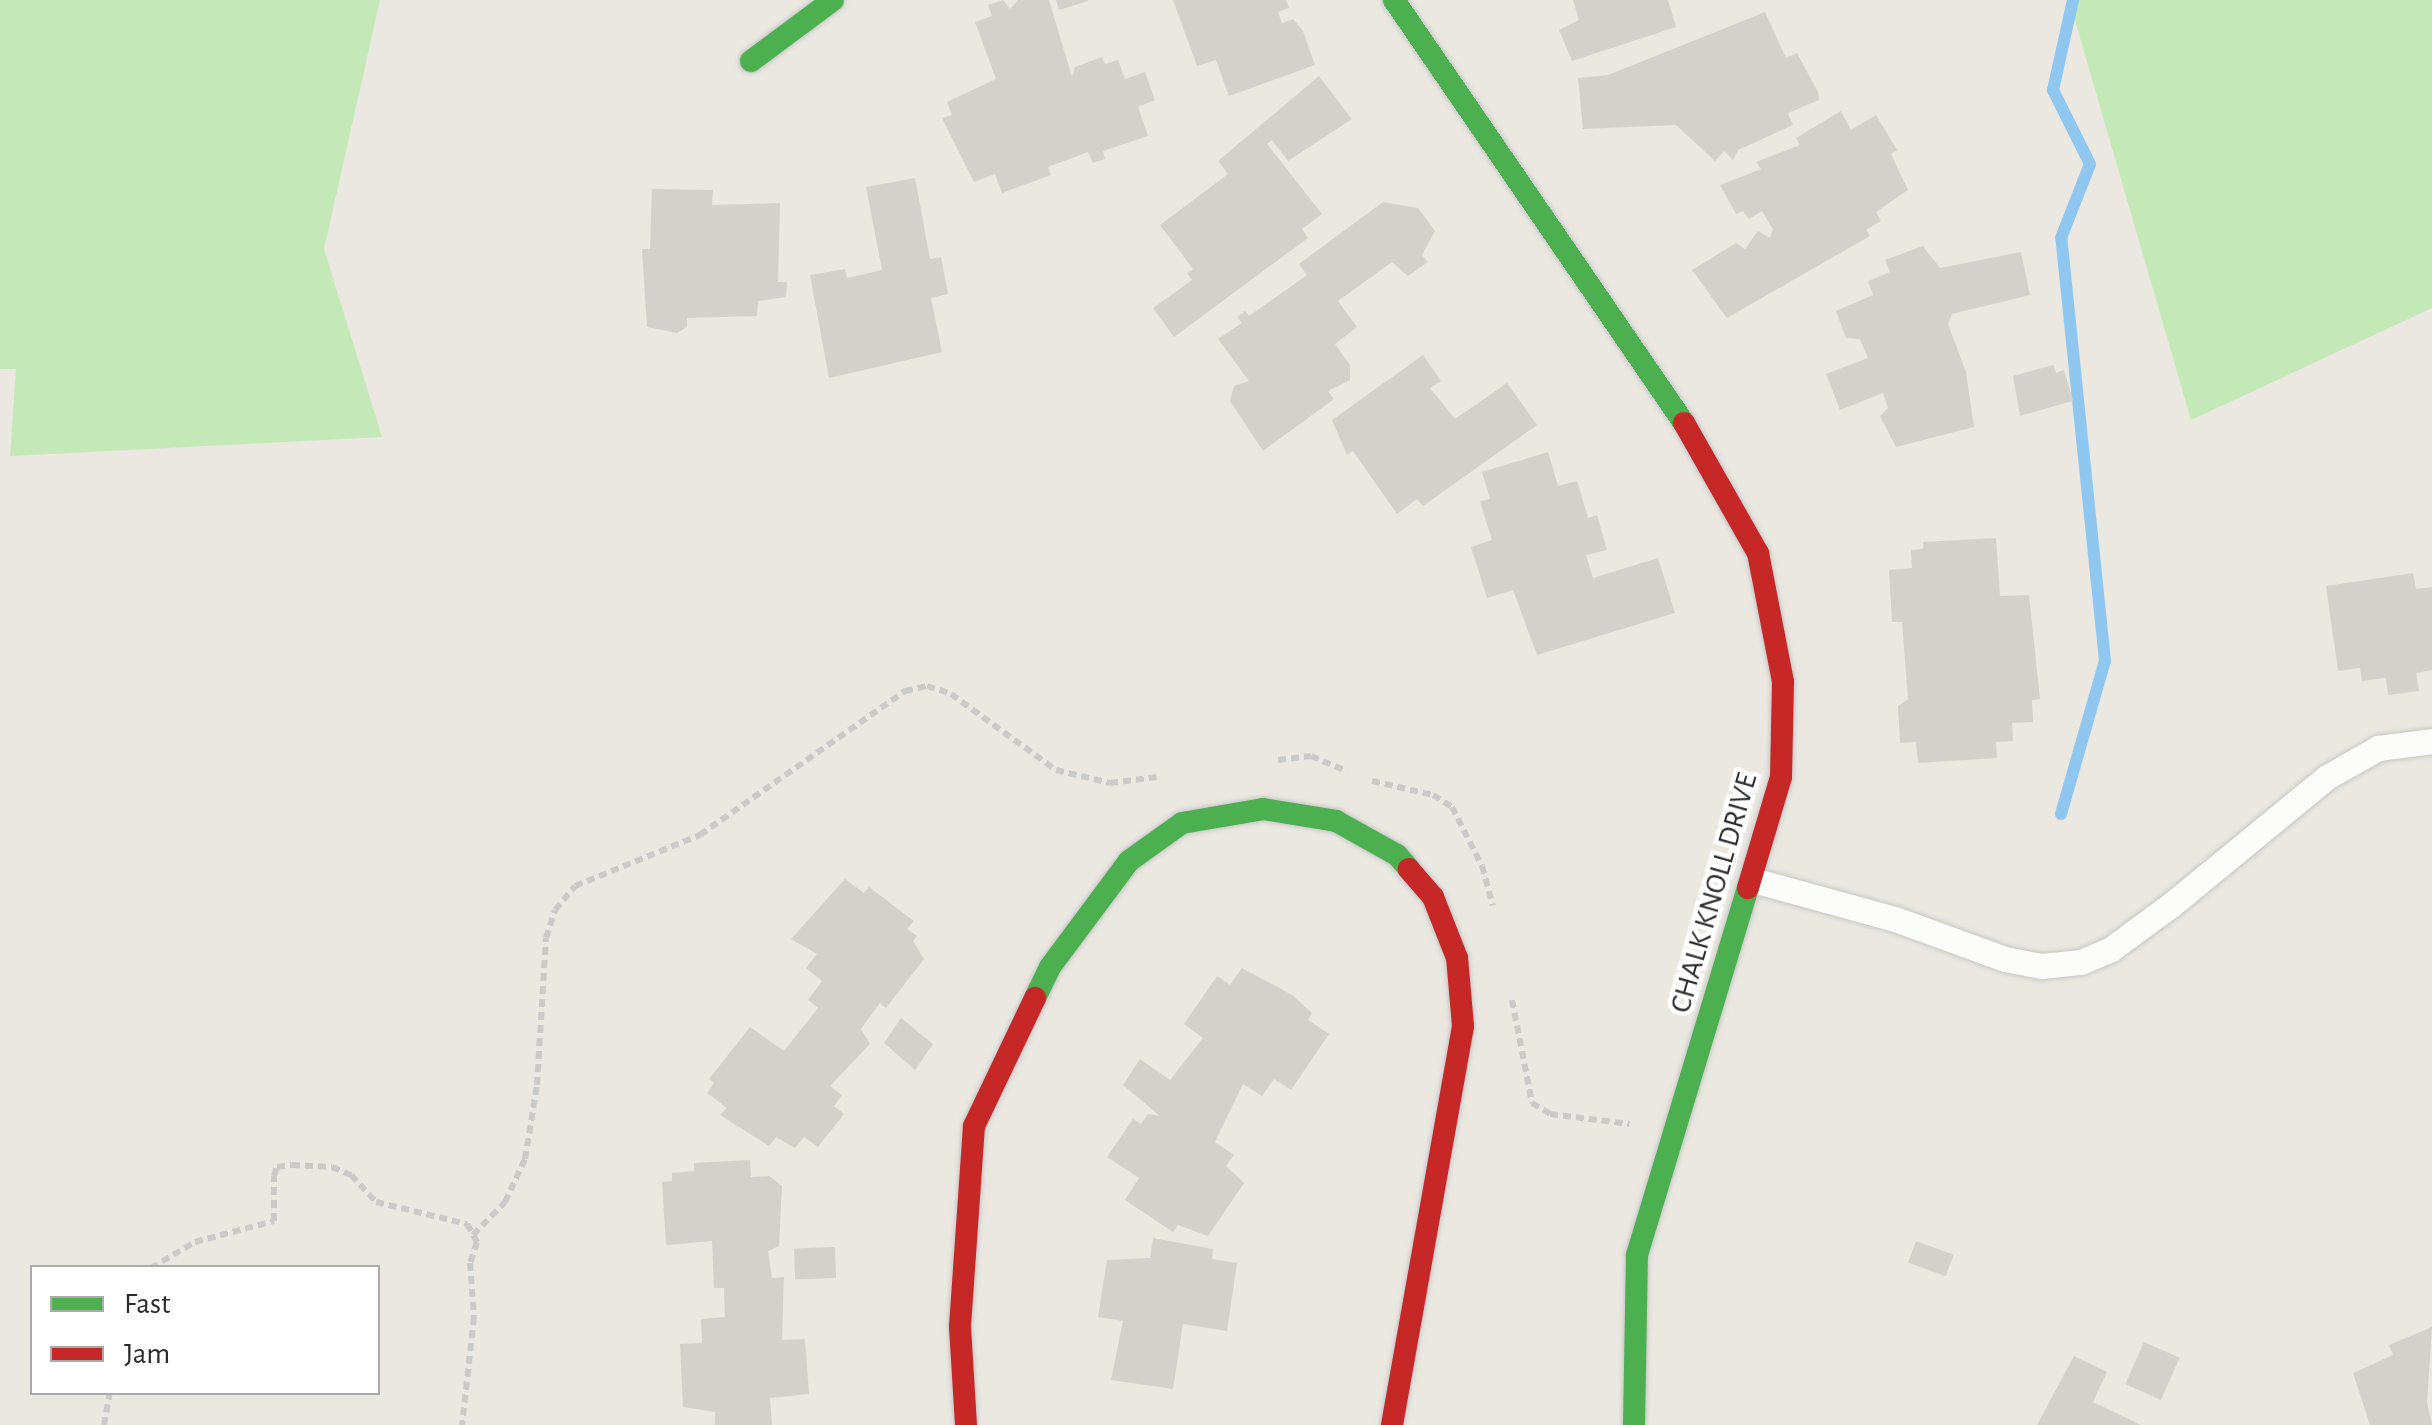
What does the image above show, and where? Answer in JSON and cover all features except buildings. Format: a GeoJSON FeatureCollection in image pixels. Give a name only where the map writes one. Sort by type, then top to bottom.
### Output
{"type":"FeatureCollection","features":[{"type":"Feature","properties":{"kind":"street"},"geometry":{"type":"LineString","coordinates":[[751,62],[833,0]]}},
{"type":"Feature","properties":{"kind":"street","name":"CHALK KNOLL DRIVE"},"geometry":{"type":"LineString","coordinates":[[1394,0],[1691,433],[1758,553],[1783,682],[1782,777],[1636,1255],[1635,1416]]}},
{"type":"Feature","properties":{"kind":"street"},"geometry":{"type":"LineString","coordinates":[[966,1425],[960,1326],[974,1126],[1050,966],[1129,861],[1182,823],[1263,809],[1336,821],[1396,855],[1434,898],[1456,958],[1463,1026],[1394,1383],[1392,1425]]}},
{"type":"Feature","properties":{"kind":"lane"},"geometry":{"type":"LineString","coordinates":[[1753,880],[1894,919],[2004,959],[2042,966],[2082,962],[2111,949],[2171,906],[2327,777],[2378,748],[2432,741]]}},
{"type":"Feature","properties":{"kind":"path"},"geometry":{"type":"LineString","coordinates":[[473,1235],[505,1202],[525,1159],[540,1055],[546,938],[555,910],[575,886],[686,843],[784,782],[905,691],[927,686],[951,694],[1056,770],[1110,783],[1162,776]]}},
{"type":"Feature","properties":{"kind":"path"},"geometry":{"type":"LineString","coordinates":[[1264,761],[1311,756],[1355,777],[1434,795],[1452,808],[1482,866],[1497,924]]}},
{"type":"Feature","properties":{"kind":"path"},"geometry":{"type":"LineString","coordinates":[[1508,988],[1525,1038],[1532,1104],[1550,1114],[1635,1125]]}},
{"type":"Feature","properties":{"kind":"path"},"geometry":{"type":"LineString","coordinates":[[156,1265],[195,1242],[274,1222],[274,1176],[278,1168],[292,1165],[332,1168],[351,1176],[376,1202],[425,1208],[467,1224],[473,1235],[474,1316],[462,1425]]}},
{"type":"Feature","properties":{"kind":"path"},"geometry":{"type":"LineString","coordinates":[[104,1425],[109,1395]]}},
{"type":"Feature","properties":{"kind":"green space"},"geometry":{"type":"Polygon","coordinates":[[[0,0],[380,0],[324,249],[382,437],[10,456],[16,369],[0,369],[0,0]]]}},
{"type":"Feature","properties":{"kind":"green space"},"geometry":{"type":"Polygon","coordinates":[[[2069,0],[2432,0],[2432,308],[2191,420],[2069,0]]]}},
{"type":"Feature","properties":{"kind":"waterway"},"geometry":{"type":"LineString","coordinates":[[2061,814],[2105,661],[2061,238],[2090,164],[2053,90],[2073,0]]}},
{"type":"Feature","properties":{"kind":"traffic: fast"},"geometry":{"type":"LineString","coordinates":[[751,61],[833,0]]}},
{"type":"Feature","properties":{"kind":"traffic: fast"},"geometry":{"type":"LineString","coordinates":[[1394,0],[1684,423]]}},
{"type":"Feature","properties":{"kind":"traffic: fast"},"geometry":{"type":"LineString","coordinates":[[1035,998],[1050,967],[1129,861],[1182,823],[1263,809],[1336,821],[1397,855],[1409,869]]}},
{"type":"Feature","properties":{"kind":"traffic: fast"},"geometry":{"type":"LineString","coordinates":[[1634,1425],[1637,1255],[1748,888]]}},
{"type":"Feature","properties":{"kind":"traffic: jam"},"geometry":{"type":"LineString","coordinates":[[1684,423],[1758,553],[1783,682],[1781,777],[1748,888]]}},
{"type":"Feature","properties":{"kind":"traffic: jam"},"geometry":{"type":"LineString","coordinates":[[1392,1425],[1463,1026],[1457,958],[1433,897],[1409,869]]}},
{"type":"Feature","properties":{"kind":"traffic: jam"},"geometry":{"type":"LineString","coordinates":[[966,1425],[960,1326],[974,1126],[1035,998]]}}]}
